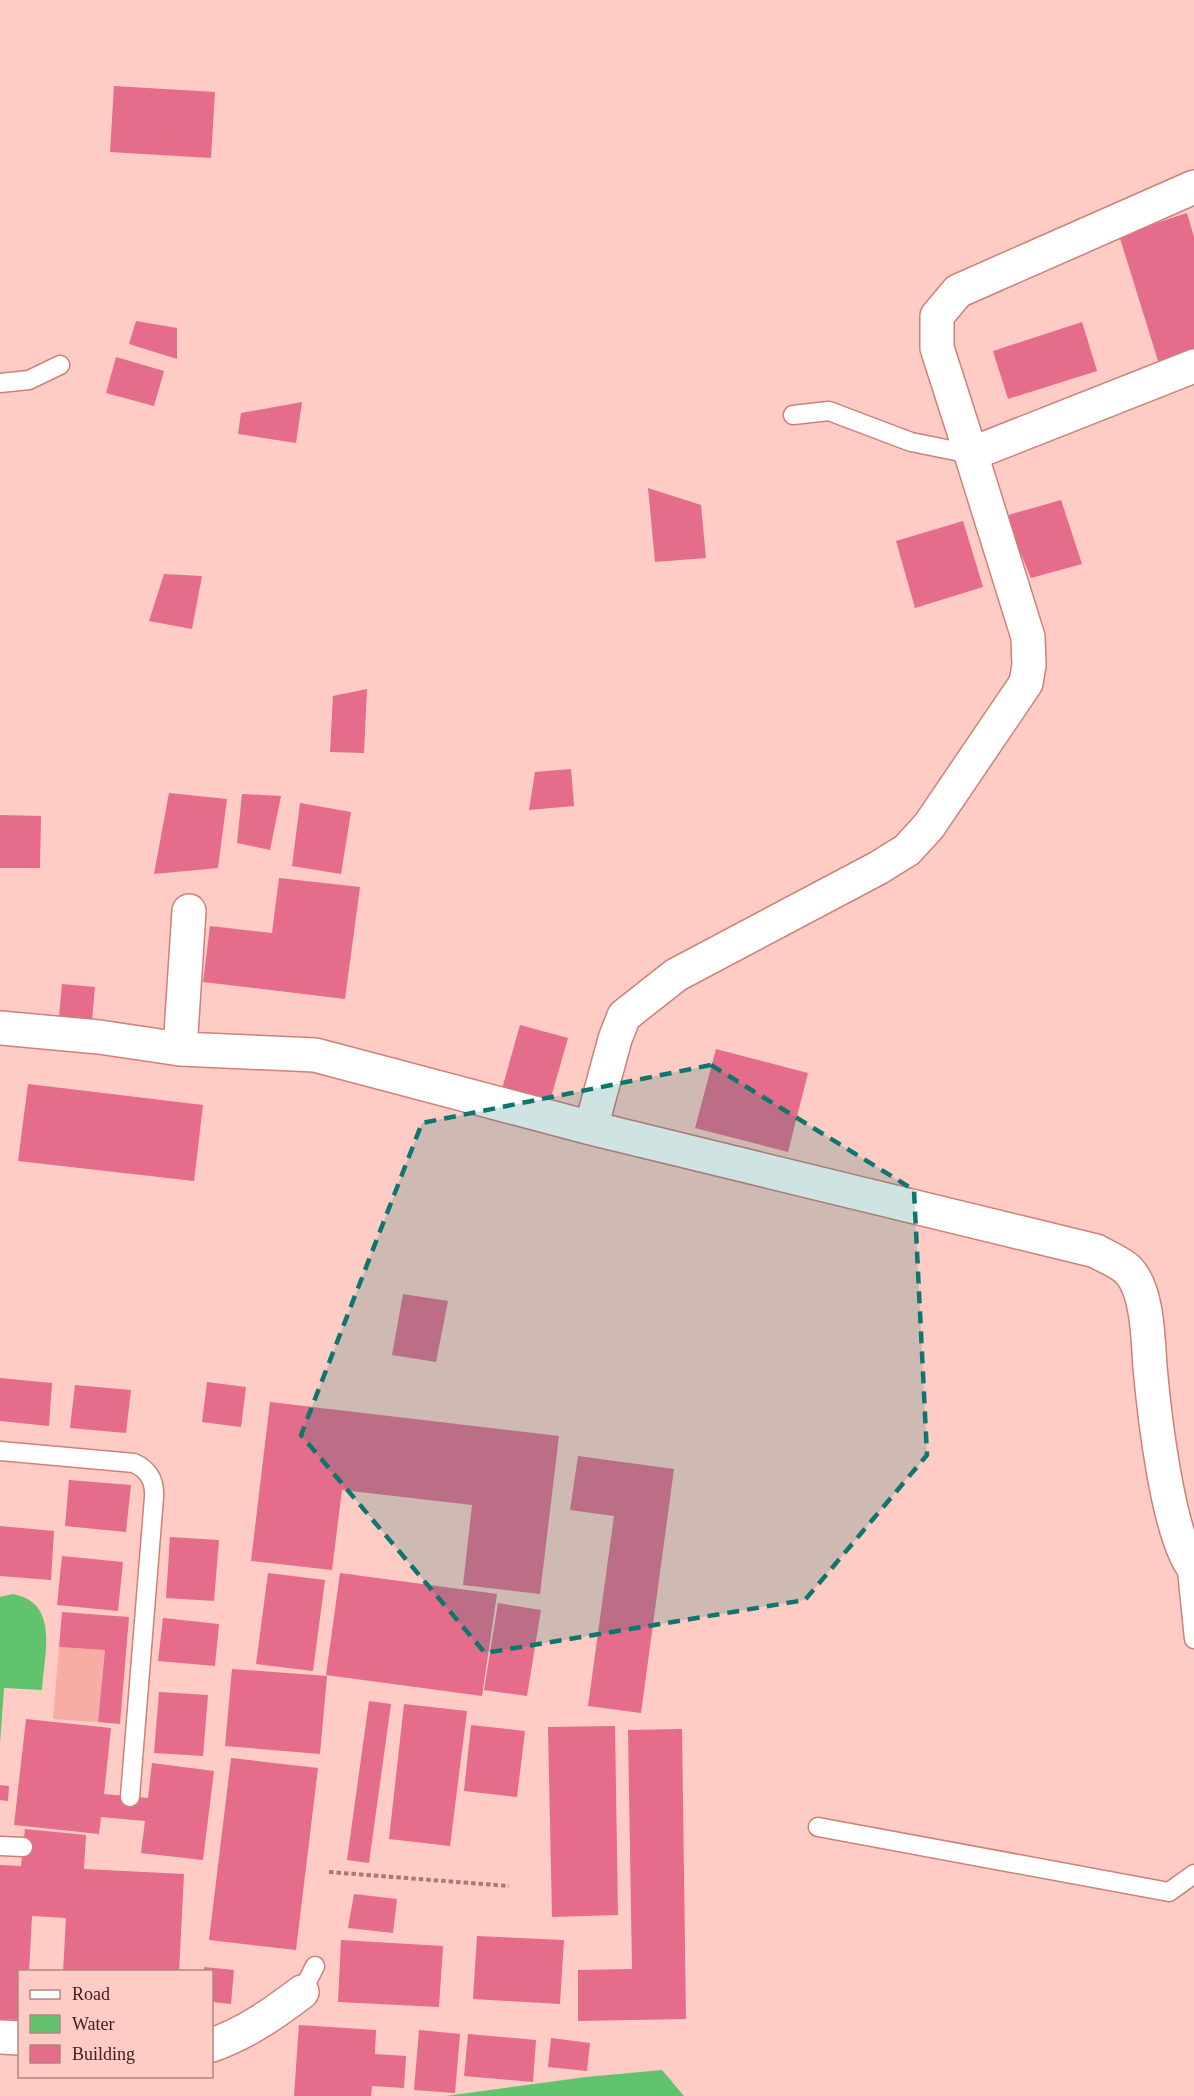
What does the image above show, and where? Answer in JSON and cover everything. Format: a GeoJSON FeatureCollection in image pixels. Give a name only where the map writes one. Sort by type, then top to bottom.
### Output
{"type":"FeatureCollection","features":[{"type":"Feature","properties":{"kind":"street"},"geometry":{"type":"LineString","coordinates":[[591,1128],[615,1039],[624,1016],[676,975],[878,868],[907,850],[929,826],[1026,683],[1029,665],[1028,637],[937,348],[937,316],[958,291],[1194,188]]}},
{"type":"Feature","properties":{"kind":"street"},"geometry":{"type":"LineString","coordinates":[[970,454],[1194,366]]}},
{"type":"Feature","properties":{"kind":"street"},"geometry":{"type":"LineString","coordinates":[[180,1049],[189,911]]}},
{"type":"Feature","properties":{"kind":"street"},"geometry":{"type":"LineString","coordinates":[[0,1028],[180,1049],[315,1055],[591,1128],[1096,1251],[1129,1270],[1145,1304],[1151,1378],[1172,1517],[1190,1564]]}},
{"type":"Feature","properties":{"kind":"street"},"geometry":{"type":"LineString","coordinates":[[213,2045],[236,2037],[265,2020],[309,1979]]}},
{"type":"Feature","properties":{"kind":"street"},"geometry":{"type":"LineString","coordinates":[[0,2037],[18,2038]]}},
{"type":"Feature","properties":{"kind":"lane"},"geometry":{"type":"LineString","coordinates":[[0,383],[29,380],[60,365]]}},
{"type":"Feature","properties":{"kind":"lane"},"geometry":{"type":"LineString","coordinates":[[793,415],[830,411],[911,442],[970,454]]}},
{"type":"Feature","properties":{"kind":"lane"},"geometry":{"type":"LineString","coordinates":[[0,1451],[134,1463],[148,1472],[152,1480],[154,1497],[130,1797]]}},
{"type":"Feature","properties":{"kind":"lane"},"geometry":{"type":"LineString","coordinates":[[1190,1564],[1194,1639]]}},
{"type":"Feature","properties":{"kind":"lane"},"geometry":{"type":"LineString","coordinates":[[818,1827],[1169,1892],[1194,1874]]}},
{"type":"Feature","properties":{"kind":"lane"},"geometry":{"type":"LineString","coordinates":[[0,1846],[23,1847]]}},
{"type":"Feature","properties":{"kind":"path"},"geometry":{"type":"LineString","coordinates":[[329,1872],[509,1886]]}},
{"type":"Feature","properties":{"kind":"highlighted area"},"geometry":{"type":"Polygon","coordinates":[[[711,1065],[914,1190],[927,1455],[805,1600],[485,1653],[301,1435],[422,1123],[711,1065]]]}},
{"type":"Feature","properties":{"kind":"shaded area"},"geometry":{"type":"Polygon","coordinates":[[[59,1647],[105,1650],[98,1722],[53,1719],[59,1647]]]}},
{"type":"Feature","properties":{"kind":"water"},"geometry":{"type":"Polygon","coordinates":[[[13,1594],[28,1599],[38,1608],[46,1632],[45,1661],[42,1690],[4,1688],[0,1744],[0,1597],[13,1594]]]}},
{"type":"Feature","properties":{"kind":"water"},"geometry":{"type":"Polygon","coordinates":[[[662,2070],[684,2096],[446,2096],[586,2077],[662,2070]]]}},
{"type":"Feature","properties":{"kind":"building"},"geometry":{"type":"Polygon","coordinates":[[[114,86],[215,92],[211,158],[110,152],[114,86]]]}},
{"type":"Feature","properties":{"kind":"building"},"geometry":{"type":"Polygon","coordinates":[[[1187,213],[1194,237],[1194,351],[1159,364],[1119,235],[1187,213]]]}},
{"type":"Feature","properties":{"kind":"building"},"geometry":{"type":"Polygon","coordinates":[[[136,321],[177,328],[177,359],[129,344],[136,321]]]}},
{"type":"Feature","properties":{"kind":"building"},"geometry":{"type":"Polygon","coordinates":[[[1082,322],[1097,371],[1008,399],[993,351],[1082,322]]]}},
{"type":"Feature","properties":{"kind":"building"},"geometry":{"type":"Polygon","coordinates":[[[116,357],[164,371],[154,406],[106,393],[116,357]]]}},
{"type":"Feature","properties":{"kind":"building"},"geometry":{"type":"Polygon","coordinates":[[[302,402],[296,443],[238,434],[241,413],[302,402]]]}},
{"type":"Feature","properties":{"kind":"building"},"geometry":{"type":"Polygon","coordinates":[[[648,488],[701,505],[706,558],[655,562],[648,488]]]}},
{"type":"Feature","properties":{"kind":"building"},"geometry":{"type":"Polygon","coordinates":[[[1061,500],[1082,564],[1031,578],[1005,516],[1061,500]]]}},
{"type":"Feature","properties":{"kind":"building"},"geometry":{"type":"Polygon","coordinates":[[[963,521],[983,587],[915,608],[896,541],[963,521]]]}},
{"type":"Feature","properties":{"kind":"building"},"geometry":{"type":"Polygon","coordinates":[[[164,574],[202,576],[192,629],[149,621],[164,574]]]}},
{"type":"Feature","properties":{"kind":"building"},"geometry":{"type":"Polygon","coordinates":[[[367,689],[364,753],[330,752],[333,696],[367,689]]]}},
{"type":"Feature","properties":{"kind":"building"},"geometry":{"type":"Polygon","coordinates":[[[571,769],[574,806],[529,810],[535,772],[571,769]]]}},
{"type":"Feature","properties":{"kind":"building"},"geometry":{"type":"Polygon","coordinates":[[[169,793],[227,799],[218,868],[154,874],[169,793]]]}},
{"type":"Feature","properties":{"kind":"building"},"geometry":{"type":"Polygon","coordinates":[[[242,794],[281,796],[270,850],[237,843],[242,794]]]}},
{"type":"Feature","properties":{"kind":"building"},"geometry":{"type":"Polygon","coordinates":[[[300,803],[351,812],[341,874],[292,866],[300,803]]]}},
{"type":"Feature","properties":{"kind":"building"},"geometry":{"type":"Polygon","coordinates":[[[0,815],[41,816],[40,868],[0,868],[0,815]]]}},
{"type":"Feature","properties":{"kind":"building"},"geometry":{"type":"Polygon","coordinates":[[[279,878],[360,887],[345,999],[203,982],[210,926],[272,933],[279,878]]]}},
{"type":"Feature","properties":{"kind":"building"},"geometry":{"type":"Polygon","coordinates":[[[62,984],[95,987],[92,1020],[59,1017],[62,984]]]}},
{"type":"Feature","properties":{"kind":"building"},"geometry":{"type":"Polygon","coordinates":[[[520,1025],[568,1038],[548,1108],[500,1096],[520,1025]]]}},
{"type":"Feature","properties":{"kind":"building"},"geometry":{"type":"Polygon","coordinates":[[[716,1049],[808,1073],[788,1152],[695,1128],[716,1049]]]}},
{"type":"Feature","properties":{"kind":"building"},"geometry":{"type":"Polygon","coordinates":[[[28,1084],[203,1105],[194,1181],[18,1161],[28,1084]]]}},
{"type":"Feature","properties":{"kind":"building"},"geometry":{"type":"Polygon","coordinates":[[[403,1294],[448,1301],[436,1362],[392,1355],[403,1294]]]}},
{"type":"Feature","properties":{"kind":"building"},"geometry":{"type":"Polygon","coordinates":[[[0,1378],[52,1383],[49,1426],[0,1421],[0,1378]]]}},
{"type":"Feature","properties":{"kind":"building"},"geometry":{"type":"Polygon","coordinates":[[[207,1382],[246,1387],[241,1427],[202,1422],[207,1382]]]}},
{"type":"Feature","properties":{"kind":"building"},"geometry":{"type":"Polygon","coordinates":[[[75,1385],[131,1390],[126,1433],[70,1428],[75,1385]]]}},
{"type":"Feature","properties":{"kind":"building"},"geometry":{"type":"Polygon","coordinates":[[[270,1402],[559,1436],[540,1594],[463,1585],[472,1505],[342,1490],[332,1570],[251,1561],[270,1402]]]}},
{"type":"Feature","properties":{"kind":"building"},"geometry":{"type":"Polygon","coordinates":[[[578,1456],[674,1469],[641,1713],[588,1706],[614,1516],[570,1510],[578,1456]]]}},
{"type":"Feature","properties":{"kind":"building"},"geometry":{"type":"Polygon","coordinates":[[[69,1480],[131,1485],[126,1532],[65,1526],[69,1480]]]}},
{"type":"Feature","properties":{"kind":"building"},"geometry":{"type":"Polygon","coordinates":[[[0,1526],[54,1531],[51,1580],[0,1576],[0,1526]]]}},
{"type":"Feature","properties":{"kind":"building"},"geometry":{"type":"Polygon","coordinates":[[[170,1537],[219,1540],[214,1601],[166,1598],[170,1537]]]}},
{"type":"Feature","properties":{"kind":"building"},"geometry":{"type":"Polygon","coordinates":[[[62,1556],[123,1562],[118,1611],[57,1605],[62,1556]]]}},
{"type":"Feature","properties":{"kind":"building"},"geometry":{"type":"Polygon","coordinates":[[[268,1573],[325,1580],[313,1671],[256,1664],[268,1573]]]}},
{"type":"Feature","properties":{"kind":"building"},"geometry":{"type":"Polygon","coordinates":[[[340,1573],[497,1594],[482,1696],[326,1675],[340,1573]]]}},
{"type":"Feature","properties":{"kind":"building"},"geometry":{"type":"Polygon","coordinates":[[[498,1603],[541,1610],[527,1696],[484,1690],[498,1603]]]}},
{"type":"Feature","properties":{"kind":"building"},"geometry":{"type":"Polygon","coordinates":[[[62,1612],[129,1617],[120,1724],[98,1722],[105,1650],[59,1647],[62,1612]]]}},
{"type":"Feature","properties":{"kind":"building"},"geometry":{"type":"Polygon","coordinates":[[[163,1618],[219,1624],[215,1666],[158,1661],[163,1618]]]}},
{"type":"Feature","properties":{"kind":"building"},"geometry":{"type":"Polygon","coordinates":[[[232,1669],[327,1676],[320,1754],[225,1746],[232,1669]]]}},
{"type":"Feature","properties":{"kind":"building"},"geometry":{"type":"Polygon","coordinates":[[[159,1692],[208,1695],[203,1756],[154,1753],[159,1692]]]}},
{"type":"Feature","properties":{"kind":"building"},"geometry":{"type":"Polygon","coordinates":[[[369,1701],[391,1704],[369,1863],[347,1860],[369,1701]]]}},
{"type":"Feature","properties":{"kind":"building"},"geometry":{"type":"Polygon","coordinates":[[[404,1704],[467,1711],[450,1846],[389,1839],[404,1704]]]}},
{"type":"Feature","properties":{"kind":"building"},"geometry":{"type":"Polygon","coordinates":[[[26,1719],[111,1728],[104,1794],[148,1798],[152,1763],[214,1771],[203,1860],[141,1853],[145,1821],[101,1817],[99,1834],[14,1825],[26,1719]]]}},
{"type":"Feature","properties":{"kind":"building"},"geometry":{"type":"Polygon","coordinates":[[[471,1725],[525,1731],[517,1797],[464,1791],[471,1725]]]}},
{"type":"Feature","properties":{"kind":"building"},"geometry":{"type":"Polygon","coordinates":[[[615,1726],[618,1915],[552,1917],[548,1727],[615,1726]]]}},
{"type":"Feature","properties":{"kind":"building"},"geometry":{"type":"Polygon","coordinates":[[[682,1729],[686,2019],[578,2021],[578,1970],[632,1969],[628,1730],[682,1729]]]}},
{"type":"Feature","properties":{"kind":"building"},"geometry":{"type":"Polygon","coordinates":[[[231,1758],[318,1768],[296,1950],[209,1940],[231,1758]]]}},
{"type":"Feature","properties":{"kind":"building"},"geometry":{"type":"Polygon","coordinates":[[[0,1785],[9,1786],[8,1801],[0,1800],[0,1785]]]}},
{"type":"Feature","properties":{"kind":"building"},"geometry":{"type":"Polygon","coordinates":[[[25,1829],[86,1835],[84,1869],[184,1874],[179,1970],[63,1970],[66,1918],[32,1916],[29,1970],[18,1970],[18,2020],[0,2019],[0,1865],[21,1866],[25,1829]]]}},
{"type":"Feature","properties":{"kind":"building"},"geometry":{"type":"Polygon","coordinates":[[[354,1894],[397,1899],[393,1933],[348,1928],[354,1894]]]}},
{"type":"Feature","properties":{"kind":"building"},"geometry":{"type":"Polygon","coordinates":[[[477,1936],[564,1940],[560,2004],[473,1999],[477,1936]]]}},
{"type":"Feature","properties":{"kind":"building"},"geometry":{"type":"Polygon","coordinates":[[[341,1940],[443,1946],[439,2007],[338,2002],[341,1940]]]}},
{"type":"Feature","properties":{"kind":"building"},"geometry":{"type":"Polygon","coordinates":[[[204,1967],[234,1970],[231,2004],[213,2002],[213,1970],[204,1970],[204,1967]]]}},
{"type":"Feature","properties":{"kind":"building"},"geometry":{"type":"Polygon","coordinates":[[[299,2025],[376,2030],[375,2054],[406,2056],[404,2088],[372,2086],[371,2096],[294,2096],[299,2025]]]}},
{"type":"Feature","properties":{"kind":"building"},"geometry":{"type":"Polygon","coordinates":[[[419,2030],[460,2034],[455,2093],[414,2090],[419,2030]]]}},
{"type":"Feature","properties":{"kind":"building"},"geometry":{"type":"Polygon","coordinates":[[[468,2034],[536,2040],[533,2082],[464,2076],[468,2034]]]}},
{"type":"Feature","properties":{"kind":"building"},"geometry":{"type":"Polygon","coordinates":[[[551,2038],[590,2043],[587,2071],[548,2067],[551,2038]]]}}]}
